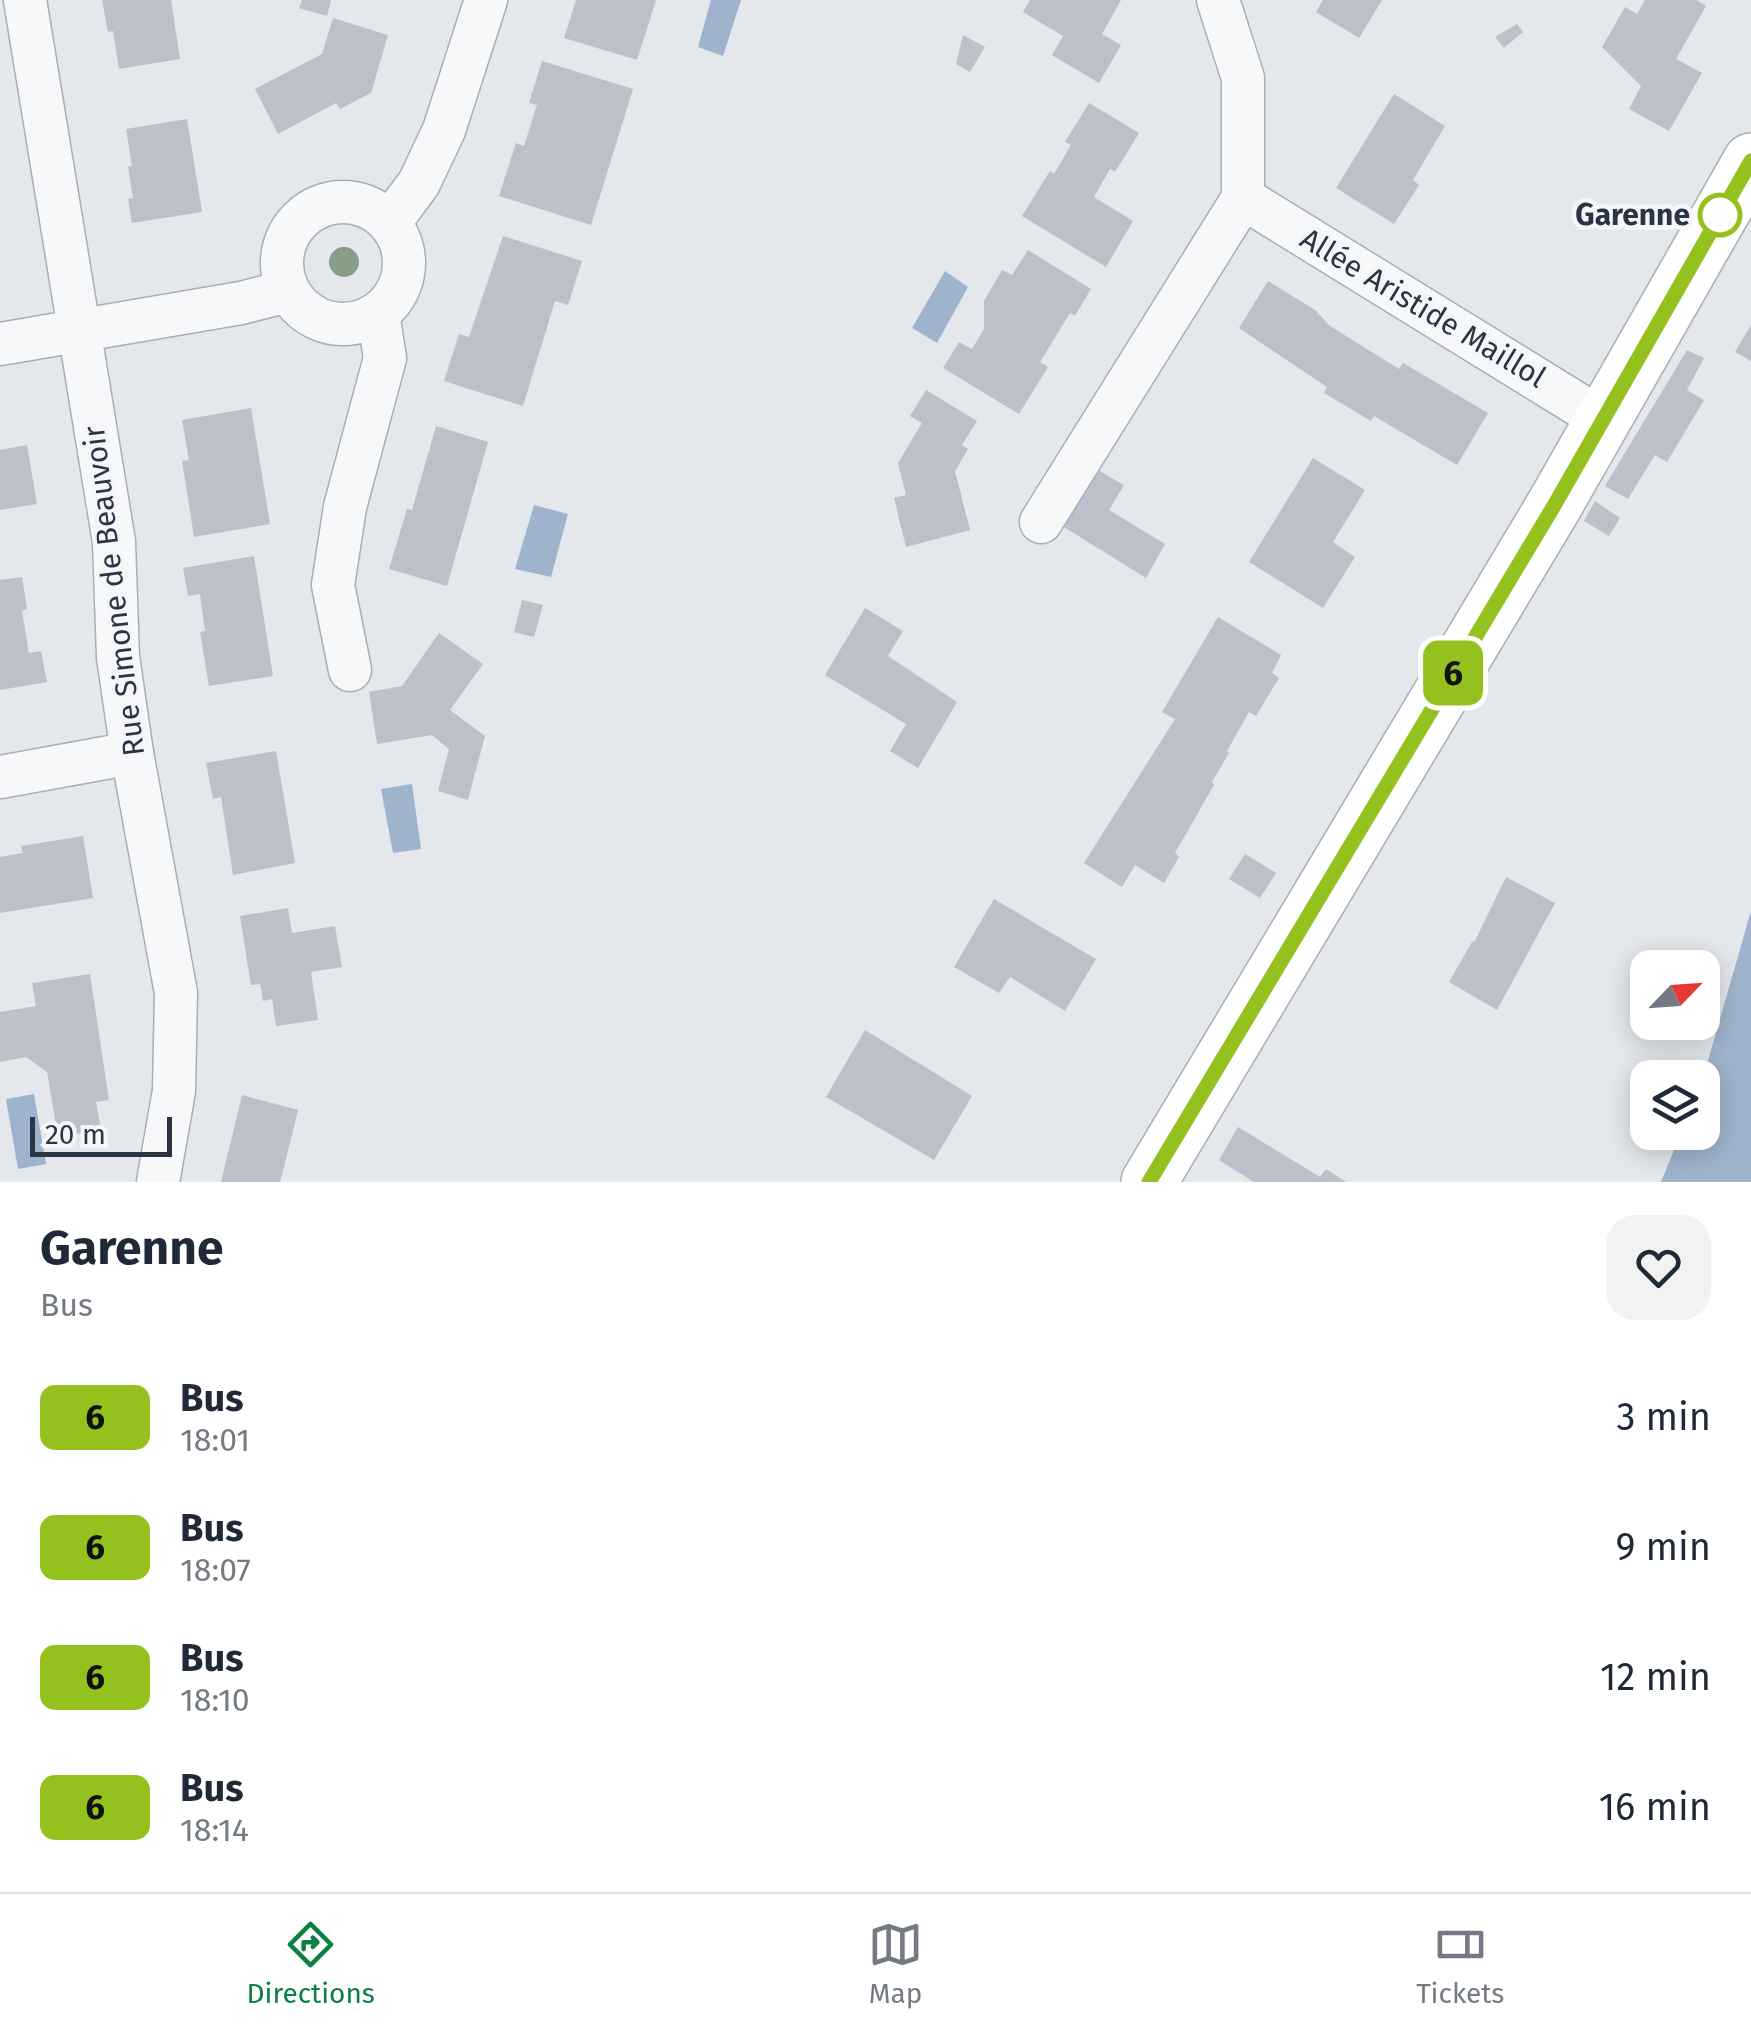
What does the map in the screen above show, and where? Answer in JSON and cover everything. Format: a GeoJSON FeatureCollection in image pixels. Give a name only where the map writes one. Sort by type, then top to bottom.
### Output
{"type":"FeatureCollection","features":[{"type":"Feature","properties":{"kind":"street","name":"Rue Simone de Beauvoir"},"geometry":{"type":"LineString","coordinates":[[26,0],[114,542],[118,657],[132,754],[176,992],[174,1090],[158,1182]]}},
{"type":"Feature","properties":{"kind":"street"},"geometry":{"type":"LineString","coordinates":[[390,222],[419,183],[444,130],[486,0]]}},
{"type":"Feature","properties":{"kind":"street"},"geometry":{"type":"LineString","coordinates":[[1041,522],[1243,198],[1243,78],[1218,0]]}},
{"type":"Feature","properties":{"kind":"street"},"geometry":{"type":"LineString","coordinates":[[1149,1182],[1603,420],[1751,161]]}},
{"type":"Feature","properties":{"kind":"street","name":"Allée Aristide Maillol"},"geometry":{"type":"LineString","coordinates":[[1243,198],[1603,420]]}},
{"type":"Feature","properties":{"kind":"street"},"geometry":{"type":"LineString","coordinates":[[336,201],[356,202],[390,222],[405,260],[402,282],[378,314],[358,323],[328,322],[300,308],[288,291],[282,262],[288,234],[300,218],[317,206],[336,201]]}},
{"type":"Feature","properties":{"kind":"street"},"geometry":{"type":"LineString","coordinates":[[0,344],[241,303],[288,291]]}},
{"type":"Feature","properties":{"kind":"street"},"geometry":{"type":"LineString","coordinates":[[350,670],[333,585],[344,507],[385,358],[378,314]]}},
{"type":"Feature","properties":{"kind":"street"},"geometry":{"type":"LineString","coordinates":[[0,777],[132,754]]}},
{"type":"Feature","properties":{"kind":"water"},"geometry":{"type":"Polygon","coordinates":[[[711,0],[741,0],[723,56],[698,47],[711,0]]]}},
{"type":"Feature","properties":{"kind":"water"},"geometry":{"type":"Polygon","coordinates":[[[945,271],[968,287],[937,343],[912,328],[945,271]]]}},
{"type":"Feature","properties":{"kind":"water"},"geometry":{"type":"Polygon","coordinates":[[[534,505],[568,514],[551,577],[515,569],[534,505]]]}},
{"type":"Feature","properties":{"kind":"water"},"geometry":{"type":"Polygon","coordinates":[[[412,784],[421,849],[393,853],[381,789],[412,784]]]}},
{"type":"Feature","properties":{"kind":"water"},"geometry":{"type":"Polygon","coordinates":[[[1751,911],[1751,1182],[1661,1182],[1674,1150],[1720,1150],[1720,1060],[1708,1060],[1714,1040],[1720,1040],[1720,1019],[1751,911]]]}},
{"type":"Feature","properties":{"kind":"water"},"geometry":{"type":"Polygon","coordinates":[[[34,1094],[46,1164],[18,1169],[6,1099],[34,1094]]]}},
{"type":"Feature","properties":{"kind":"building"},"geometry":{"type":"Polygon","coordinates":[[[102,0],[171,0],[180,59],[119,69],[113,31],[108,32],[102,0]]]}},
{"type":"Feature","properties":{"kind":"building"},"geometry":{"type":"Polygon","coordinates":[[[302,0],[331,0],[327,16],[299,8],[302,0]]]}},
{"type":"Feature","properties":{"kind":"building"},"geometry":{"type":"Polygon","coordinates":[[[576,0],[656,0],[637,60],[564,38],[576,0]]]}},
{"type":"Feature","properties":{"kind":"building"},"geometry":{"type":"Polygon","coordinates":[[[1030,0],[1121,0],[1102,34],[1121,45],[1099,83],[1052,55],[1063,36],[1023,12],[1030,0]]]}},
{"type":"Feature","properties":{"kind":"building"},"geometry":{"type":"Polygon","coordinates":[[[1323,0],[1382,0],[1359,38],[1316,12],[1323,0]]]}},
{"type":"Feature","properties":{"kind":"building"},"geometry":{"type":"Polygon","coordinates":[[[1645,0],[1696,0],[1706,6],[1676,59],[1702,73],[1669,131],[1629,109],[1641,86],[1602,47],[1625,7],[1637,14],[1645,0]]]}},
{"type":"Feature","properties":{"kind":"building"},"geometry":{"type":"Polygon","coordinates":[[[333,18],[388,35],[371,93],[340,109],[336,103],[278,134],[255,89],[322,54],[333,18]]]}},
{"type":"Feature","properties":{"kind":"building"},"geometry":{"type":"Polygon","coordinates":[[[1517,24],[1523,32],[1504,48],[1495,37],[1517,24]]]}},
{"type":"Feature","properties":{"kind":"building"},"geometry":{"type":"Polygon","coordinates":[[[963,35],[985,47],[970,72],[956,64],[963,35]]]}},
{"type":"Feature","properties":{"kind":"building"},"geometry":{"type":"Polygon","coordinates":[[[542,61],[633,89],[591,225],[499,196],[516,143],[524,146],[537,105],[529,103],[542,61]]]}},
{"type":"Feature","properties":{"kind":"building"},"geometry":{"type":"Polygon","coordinates":[[[1394,94],[1445,126],[1413,180],[1419,185],[1394,224],[1336,188],[1394,94]]]}},
{"type":"Feature","properties":{"kind":"building"},"geometry":{"type":"Polygon","coordinates":[[[1089,103],[1139,133],[1115,172],[1110,169],[1094,197],[1133,221],[1106,267],[1022,216],[1050,171],[1054,174],[1071,145],[1065,142],[1089,103]]]}},
{"type":"Feature","properties":{"kind":"building"},"geometry":{"type":"Polygon","coordinates":[[[187,119],[202,212],[132,223],[128,167],[132,166],[126,129],[187,119]]]}},
{"type":"Feature","properties":{"kind":"building"},"geometry":{"type":"Polygon","coordinates":[[[503,236],[582,261],[568,305],[555,301],[523,406],[444,381],[459,334],[469,337],[503,236]]]}},
{"type":"Feature","properties":{"kind":"building"},"geometry":{"type":"Polygon","coordinates":[[[1028,250],[1091,289],[1075,316],[1070,313],[1040,362],[1048,367],[1019,414],[943,368],[959,342],[972,349],[984,329],[984,301],[1002,270],[1012,275],[1028,250]]]}},
{"type":"Feature","properties":{"kind":"building"},"geometry":{"type":"Polygon","coordinates":[[[1268,281],[1399,369],[1403,363],[1488,413],[1457,465],[1374,416],[1371,421],[1324,393],[1327,387],[1239,328],[1268,281]]]}},
{"type":"Feature","properties":{"kind":"building"},"geometry":{"type":"Polygon","coordinates":[[[1751,325],[1751,361],[1735,352],[1751,325]]]}},
{"type":"Feature","properties":{"kind":"building"},"geometry":{"type":"Polygon","coordinates":[[[1687,350],[1704,358],[1687,390],[1704,400],[1667,462],[1655,455],[1628,499],[1605,486],[1687,350]]]}},
{"type":"Feature","properties":{"kind":"building"},"geometry":{"type":"Polygon","coordinates":[[[926,390],[977,421],[962,445],[968,449],[955,471],[970,530],[906,547],[894,498],[906,495],[898,463],[922,423],[910,416],[926,390]]]}},
{"type":"Feature","properties":{"kind":"building"},"geometry":{"type":"Polygon","coordinates":[[[251,408],[270,524],[194,537],[182,461],[189,460],[182,420],[251,408]]]}},
{"type":"Feature","properties":{"kind":"building"},"geometry":{"type":"Polygon","coordinates":[[[436,426],[488,442],[447,586],[389,569],[407,509],[412,510],[436,426]]]}},
{"type":"Feature","properties":{"kind":"building"},"geometry":{"type":"Polygon","coordinates":[[[27,445],[37,504],[0,510],[0,450],[27,445]]]}},
{"type":"Feature","properties":{"kind":"building"},"geometry":{"type":"Polygon","coordinates":[[[1313,458],[1365,490],[1333,542],[1355,557],[1323,608],[1249,562],[1313,458]]]}},
{"type":"Feature","properties":{"kind":"building"},"geometry":{"type":"Polygon","coordinates":[[[1098,470],[1124,485],[1109,510],[1165,544],[1146,578],[1064,527],[1098,470]]]}},
{"type":"Feature","properties":{"kind":"building"},"geometry":{"type":"Polygon","coordinates":[[[1595,501],[1620,518],[1609,536],[1584,521],[1595,501]]]}},
{"type":"Feature","properties":{"kind":"building"},"geometry":{"type":"Polygon","coordinates":[[[254,556],[273,676],[209,686],[200,632],[205,631],[200,594],[188,596],[183,568],[254,556]]]}},
{"type":"Feature","properties":{"kind":"building"},"geometry":{"type":"Polygon","coordinates":[[[22,577],[27,609],[22,611],[29,653],[41,651],[47,682],[0,690],[0,580],[22,577]]]}},
{"type":"Feature","properties":{"kind":"building"},"geometry":{"type":"Polygon","coordinates":[[[522,600],[543,605],[534,637],[514,632],[522,600]]]}},
{"type":"Feature","properties":{"kind":"building"},"geometry":{"type":"Polygon","coordinates":[[[865,608],[903,631],[888,656],[957,702],[918,768],[890,751],[906,724],[825,675],[865,608]]]}},
{"type":"Feature","properties":{"kind":"building"},"geometry":{"type":"Polygon","coordinates":[[[1218,617],[1281,655],[1272,673],[1279,678],[1256,716],[1249,712],[1227,751],[1164,883],[1135,865],[1122,887],[1084,863],[1175,719],[1162,712],[1218,617]]]}},
{"type":"Feature","properties":{"kind":"building"},"geometry":{"type":"Polygon","coordinates":[[[439,633],[483,664],[450,710],[485,736],[468,800],[438,791],[449,749],[432,735],[377,744],[369,692],[402,686],[439,633]]]}},
{"type":"Feature","properties":{"kind":"building"},"geometry":{"type":"Polygon","coordinates":[[[276,751],[295,863],[233,875],[221,797],[213,799],[206,763],[276,751]]]}},
{"type":"Feature","properties":{"kind":"building"},"geometry":{"type":"Polygon","coordinates":[[[83,836],[93,898],[0,913],[0,857],[23,853],[21,846],[83,836]]]}},
{"type":"Feature","properties":{"kind":"building"},"geometry":{"type":"Polygon","coordinates":[[[1245,854],[1276,873],[1260,898],[1229,879],[1245,854]]]}},
{"type":"Feature","properties":{"kind":"building"},"geometry":{"type":"Polygon","coordinates":[[[1506,877],[1555,903],[1497,1010],[1449,982],[1475,941],[1506,877]]]}},
{"type":"Feature","properties":{"kind":"building"},"geometry":{"type":"Polygon","coordinates":[[[994,899],[1096,959],[1065,1011],[1010,977],[999,993],[954,967],[994,899]]]}},
{"type":"Feature","properties":{"kind":"building"},"geometry":{"type":"Polygon","coordinates":[[[288,908],[292,933],[335,926],[342,967],[311,972],[318,1020],[276,1026],[272,999],[263,1001],[260,984],[251,985],[240,916],[288,908]]]}},
{"type":"Feature","properties":{"kind":"building"},"geometry":{"type":"Polygon","coordinates":[[[90,974],[109,1100],[96,1102],[101,1130],[58,1137],[47,1072],[26,1057],[0,1062],[0,1012],[36,1006],[32,983],[90,974]]]}},
{"type":"Feature","properties":{"kind":"building"},"geometry":{"type":"Polygon","coordinates":[[[865,1030],[972,1096],[934,1160],[826,1097],[865,1030]]]}},
{"type":"Feature","properties":{"kind":"building"},"geometry":{"type":"Polygon","coordinates":[[[242,1095],[298,1110],[280,1182],[221,1182],[242,1095]]]}},
{"type":"Feature","properties":{"kind":"building"},"geometry":{"type":"Polygon","coordinates":[[[1238,1127],[1320,1177],[1326,1169],[1346,1182],[1254,1182],[1219,1160],[1238,1127]]]}},
{"type":"Feature","properties":{"kind":"bus line","name":"6"},"geometry":{"type":"LineString","coordinates":[[1149,1182],[1555,504],[1751,161]]}},
{"type":"Feature","properties":{"kind":"place","name":"Garenne"},"geometry":{"type":"Point","coordinates":[1720,215]}}]}
